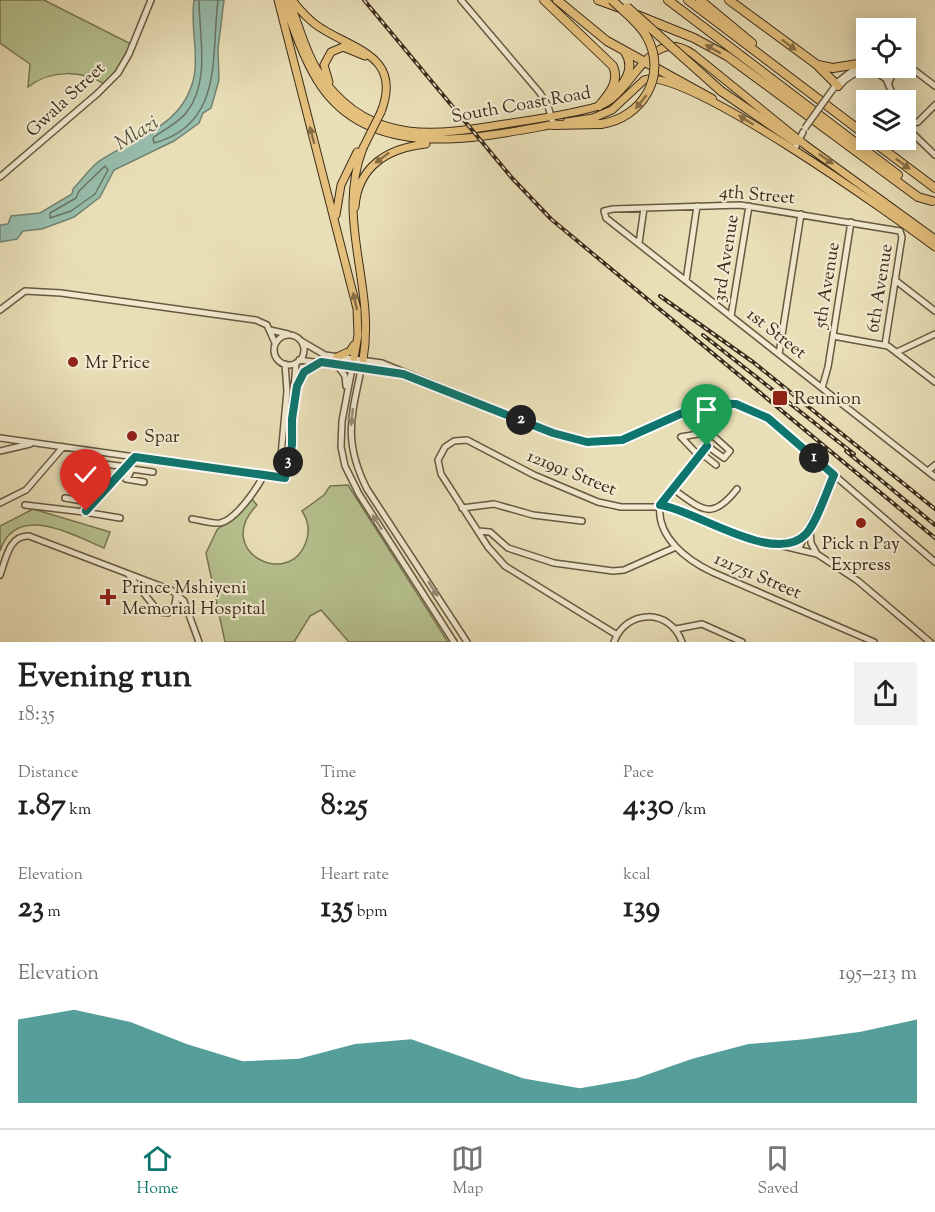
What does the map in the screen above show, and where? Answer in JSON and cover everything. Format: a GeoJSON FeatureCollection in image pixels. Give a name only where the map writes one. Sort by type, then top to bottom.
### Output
{"type":"FeatureCollection","features":[{"type":"Feature","properties":{"kind":"highway"},"geometry":{"type":"LineString","coordinates":[[544,0],[613,66],[616,76],[614,86],[602,105]]}},
{"type":"Feature","properties":{"kind":"highway"},"geometry":{"type":"LineString","coordinates":[[550,0],[580,25],[594,31]]}},
{"type":"Feature","properties":{"kind":"highway"},"geometry":{"type":"LineString","coordinates":[[557,0],[594,31],[622,50],[712,99]]}},
{"type":"Feature","properties":{"kind":"highway"},"geometry":{"type":"LineString","coordinates":[[598,0],[694,38],[727,56],[918,197],[934,202]]}},
{"type":"Feature","properties":{"kind":"highway"},"geometry":{"type":"LineString","coordinates":[[553,121],[601,124],[621,119],[637,108],[648,92],[655,73],[654,53],[647,36],[612,0]]}},
{"type":"Feature","properties":{"kind":"highway"},"geometry":{"type":"LineString","coordinates":[[619,0],[721,91],[795,143]]}},
{"type":"Feature","properties":{"kind":"highway"},"geometry":{"type":"LineString","coordinates":[[668,0],[934,202]]}},
{"type":"Feature","properties":{"kind":"highway"},"geometry":{"type":"LineString","coordinates":[[688,0],[856,128]]}},
{"type":"Feature","properties":{"kind":"highway"},"geometry":{"type":"LineString","coordinates":[[700,0],[771,62]]}},
{"type":"Feature","properties":{"kind":"highway"},"geometry":{"type":"LineString","coordinates":[[729,0],[816,64],[835,86]]}},
{"type":"Feature","properties":{"kind":"highway"},"geometry":{"type":"LineString","coordinates":[[602,105],[622,85],[629,73],[628,58],[622,50]]}},
{"type":"Feature","properties":{"kind":"highway"},"geometry":{"type":"LineString","coordinates":[[816,64],[833,68],[856,64]]}},
{"type":"Feature","properties":{"kind":"highway"},"geometry":{"type":"LineString","coordinates":[[884,150],[935,188]]}},
{"type":"Feature","properties":{"kind":"main road"},"geometry":{"type":"LineString","coordinates":[[278,0],[357,309],[357,340],[353,362]]}},
{"type":"Feature","properties":{"kind":"main road","name":"South Coast Road"},"geometry":{"type":"LineString","coordinates":[[283,0],[303,53],[317,81],[332,100],[358,120],[391,135],[410,139],[442,140],[479,136],[553,121],[602,105],[620,93],[653,52],[676,47],[688,51],[795,143],[893,212]]}},
{"type":"Feature","properties":{"kind":"main road"},"geometry":{"type":"LineString","coordinates":[[291,0],[315,24],[360,47],[378,62],[385,84],[379,111],[338,195],[338,232]]}},
{"type":"Feature","properties":{"kind":"main road","name":"South Coast Road"},"geometry":{"type":"LineString","coordinates":[[291,0],[313,60],[335,93],[371,120],[394,130],[414,134],[450,133],[593,118],[612,110],[647,78],[660,78],[691,93],[712,99],[795,143],[893,212]]}},
{"type":"Feature","properties":{"kind":"main road"},"geometry":{"type":"LineString","coordinates":[[335,93],[325,74],[326,58],[331,52],[343,47],[356,50],[372,61],[378,69],[383,86],[379,111]]}},
{"type":"Feature","properties":{"kind":"main road"},"geometry":{"type":"LineString","coordinates":[[358,254],[356,195],[370,168],[388,152],[398,148],[479,136]]}},
{"type":"Feature","properties":{"kind":"main road"},"geometry":{"type":"LineString","coordinates":[[362,146],[354,173],[351,200],[367,315],[363,360]]}},
{"type":"Feature","properties":{"kind":"main road"},"geometry":{"type":"LineString","coordinates":[[893,212],[935,238]]}},
{"type":"Feature","properties":{"kind":"main road"},"geometry":{"type":"LineString","coordinates":[[893,212],[935,247]]}},
{"type":"Feature","properties":{"kind":"main road"},"geometry":{"type":"LineString","coordinates":[[337,361],[350,351],[357,340]]}},
{"type":"Feature","properties":{"kind":"street","name":"Gwala Street"},"geometry":{"type":"LineString","coordinates":[[0,177],[98,93],[117,72],[129,54],[151,0]]}},
{"type":"Feature","properties":{"kind":"street"},"geometry":{"type":"LineString","coordinates":[[461,0],[540,93],[553,121]]}},
{"type":"Feature","properties":{"kind":"street"},"geometry":{"type":"LineString","coordinates":[[795,143],[835,86],[856,70]]}},
{"type":"Feature","properties":{"kind":"street"},"geometry":{"type":"LineString","coordinates":[[835,86],[850,75],[864,71],[882,76],[889,83],[891,90]]}},
{"type":"Feature","properties":{"kind":"street"},"geometry":{"type":"LineString","coordinates":[[916,72],[935,87]]}},
{"type":"Feature","properties":{"kind":"street"},"geometry":{"type":"LineString","coordinates":[[889,83],[891,78]]}},
{"type":"Feature","properties":{"kind":"street"},"geometry":{"type":"LineString","coordinates":[[916,123],[935,105]]}},
{"type":"Feature","properties":{"kind":"street"},"geometry":{"type":"LineString","coordinates":[[916,136],[935,155]]}},
{"type":"Feature","properties":{"kind":"street"},"geometry":{"type":"LineString","coordinates":[[686,281],[697,206]]}},
{"type":"Feature","properties":{"kind":"street","name":"4th Street"},"geometry":{"type":"LineString","coordinates":[[603,212],[613,209],[749,206],[898,230],[902,237]]}},
{"type":"Feature","properties":{"kind":"street","name":"3rd Avenue"},"geometry":{"type":"LineString","coordinates":[[731,316],[749,206]]}},
{"type":"Feature","properties":{"kind":"street"},"geometry":{"type":"LineString","coordinates":[[639,243],[644,208]]}},
{"type":"Feature","properties":{"kind":"street","name":"1st Street"},"geometry":{"type":"LineString","coordinates":[[603,212],[606,218],[935,477]]}},
{"type":"Feature","properties":{"kind":"street"},"geometry":{"type":"LineString","coordinates":[[778,354],[801,214]]}},
{"type":"Feature","properties":{"kind":"street","name":"5th Avenue"},"geometry":{"type":"LineString","coordinates":[[822,388],[833,336],[851,222]]}},
{"type":"Feature","properties":{"kind":"street","name":"6th Avenue"},"geometry":{"type":"LineString","coordinates":[[885,345],[902,237]]}},
{"type":"Feature","properties":{"kind":"street"},"geometry":{"type":"LineString","coordinates":[[896,280],[935,311]]}},
{"type":"Feature","properties":{"kind":"street"},"geometry":{"type":"LineString","coordinates":[[0,310],[22,292],[31,290],[256,320],[264,323],[276,344],[275,356],[285,364],[288,373],[283,440],[280,444],[282,477]]}},
{"type":"Feature","properties":{"kind":"street"},"geometry":{"type":"LineString","coordinates":[[270,330],[290,335],[314,351],[337,361],[345,376],[341,447],[351,479],[454,642]]}},
{"type":"Feature","properties":{"kind":"street"},"geometry":{"type":"LineString","coordinates":[[897,352],[935,334]]}},
{"type":"Feature","properties":{"kind":"street"},"geometry":{"type":"LineString","coordinates":[[276,344],[281,337],[290,335]]}},
{"type":"Feature","properties":{"kind":"street"},"geometry":{"type":"LineString","coordinates":[[833,336],[885,345],[935,382]]}},
{"type":"Feature","properties":{"kind":"street"},"geometry":{"type":"LineString","coordinates":[[282,477],[290,450],[298,361],[303,353],[301,341]]}},
{"type":"Feature","properties":{"kind":"street"},"geometry":{"type":"LineString","coordinates":[[363,360],[351,421],[354,462],[367,489],[467,642]]}},
{"type":"Feature","properties":{"kind":"street"},"geometry":{"type":"LineString","coordinates":[[285,364],[298,361],[353,362],[363,360],[382,363],[403,374],[553,433],[587,442],[622,440],[705,403],[736,404],[768,418],[935,562]]}},
{"type":"Feature","properties":{"kind":"street"},"geometry":{"type":"LineString","coordinates":[[294,396],[300,376],[321,362]]}},
{"type":"Feature","properties":{"kind":"street"},"geometry":{"type":"LineString","coordinates":[[353,362],[362,368],[403,374]]}},
{"type":"Feature","properties":{"kind":"street"},"geometry":{"type":"LineString","coordinates":[[345,402],[353,362]]}},
{"type":"Feature","properties":{"kind":"street"},"geometry":{"type":"LineString","coordinates":[[660,505],[699,456],[706,445],[724,458],[730,450],[710,433],[681,436],[699,456],[706,457],[716,465]]}},
{"type":"Feature","properties":{"kind":"street"},"geometry":{"type":"LineString","coordinates":[[0,438],[282,477]]}},
{"type":"Feature","properties":{"kind":"street"},"geometry":{"type":"LineString","coordinates":[[283,440],[290,440]]}},
{"type":"Feature","properties":{"kind":"street","name":"121991 Street"},"geometry":{"type":"LineString","coordinates":[[617,635],[514,574],[497,558],[441,474],[438,463],[445,447],[461,440],[472,442],[521,469],[598,502],[621,507],[660,505],[679,509],[738,536],[778,543],[817,554],[858,581],[930,642]]}},
{"type":"Feature","properties":{"kind":"street"},"geometry":{"type":"LineString","coordinates":[[0,451],[35,443]]}},
{"type":"Feature","properties":{"kind":"street"},"geometry":{"type":"LineString","coordinates":[[0,503],[26,490],[63,447]]}},
{"type":"Feature","properties":{"kind":"street"},"geometry":{"type":"LineString","coordinates":[[282,449],[290,450]]}},
{"type":"Feature","properties":{"kind":"street"},"geometry":{"type":"LineString","coordinates":[[84,513],[135,457]]}},
{"type":"Feature","properties":{"kind":"street"},"geometry":{"type":"LineString","coordinates":[[104,464],[127,467]]}},
{"type":"Feature","properties":{"kind":"street"},"geometry":{"type":"LineString","coordinates":[[928,471],[935,465]]}},
{"type":"Feature","properties":{"kind":"street"},"geometry":{"type":"LineString","coordinates":[[128,479],[132,469],[153,472]]}},
{"type":"Feature","properties":{"kind":"street"},"geometry":{"type":"LineString","coordinates":[[192,519],[219,523],[231,517],[251,495],[264,475]]}},
{"type":"Feature","properties":{"kind":"street"},"geometry":{"type":"LineString","coordinates":[[799,548],[834,475]]}},
{"type":"Feature","properties":{"kind":"street"},"geometry":{"type":"LineString","coordinates":[[118,477],[144,482]]}},
{"type":"Feature","properties":{"kind":"street"},"geometry":{"type":"LineString","coordinates":[[673,489],[706,511],[723,505],[737,489]]}},
{"type":"Feature","properties":{"kind":"street"},"geometry":{"type":"LineString","coordinates":[[65,498],[94,503]]}},
{"type":"Feature","properties":{"kind":"street"},"geometry":{"type":"LineString","coordinates":[[462,508],[494,504],[533,516],[582,521]]}},
{"type":"Feature","properties":{"kind":"street"},"geometry":{"type":"LineString","coordinates":[[25,505],[120,518]]}},
{"type":"Feature","properties":{"kind":"street","name":"121751 Street"},"geometry":{"type":"LineString","coordinates":[[660,505],[663,527],[676,547],[694,562],[712,572],[874,642]]}},
{"type":"Feature","properties":{"kind":"street"},"geometry":{"type":"LineString","coordinates":[[810,525],[810,540],[817,554]]}},
{"type":"Feature","properties":{"kind":"street"},"geometry":{"type":"LineString","coordinates":[[478,531],[490,532],[508,548],[554,563],[616,572],[676,547]]}},
{"type":"Feature","properties":{"kind":"street"},"geometry":{"type":"LineString","coordinates":[[778,543],[794,541],[806,534]]}},
{"type":"Feature","properties":{"kind":"street"},"geometry":{"type":"LineString","coordinates":[[0,574],[13,542],[22,536],[40,540],[177,594],[186,606],[199,642]]}},
{"type":"Feature","properties":{"kind":"street"},"geometry":{"type":"LineString","coordinates":[[127,573],[159,612],[168,613],[174,609],[177,594]]}},
{"type":"Feature","properties":{"kind":"street"},"geometry":{"type":"LineString","coordinates":[[614,642],[625,625],[642,616],[660,618],[676,629],[682,642]]}},
{"type":"Feature","properties":{"kind":"street"},"geometry":{"type":"LineString","coordinates":[[676,629],[702,624],[742,642]]}},
{"type":"Feature","properties":{"kind":"shaded area"},"geometry":{"type":"Polygon","coordinates":[[[0,0],[44,0],[133,45],[106,85],[87,76],[67,74],[47,77],[28,87],[30,64],[0,43],[0,0]]]}},
{"type":"Feature","properties":{"kind":"shaded area"},"geometry":{"type":"Polygon","coordinates":[[[348,485],[448,642],[349,642],[321,610],[310,616],[294,642],[225,642],[206,553],[217,530],[252,499],[257,505],[245,522],[243,537],[248,550],[258,559],[271,564],[285,563],[297,556],[306,542],[308,526],[302,511],[324,495],[330,486],[348,485]]]}},
{"type":"Feature","properties":{"kind":"shaded area"},"geometry":{"type":"Polygon","coordinates":[[[33,509],[110,532],[104,548],[62,530],[32,525],[19,528],[8,536],[0,551],[0,526],[33,509]]]}},
{"type":"Feature","properties":{"kind":"water"},"geometry":{"type":"Polygon","coordinates":[[[194,0],[224,0],[218,49],[219,80],[211,108],[203,113],[199,123],[174,141],[114,170],[100,197],[74,217],[42,229],[23,231],[17,239],[0,242],[0,225],[8,224],[11,216],[40,213],[72,194],[73,189],[98,162],[156,129],[180,108],[194,77],[194,0]]]}},
{"type":"Feature","properties":{"kind":"railway"},"geometry":{"type":"LineString","coordinates":[[364,0],[512,178],[551,219],[935,538]]}},
{"type":"Feature","properties":{"kind":"railway"},"geometry":{"type":"LineString","coordinates":[[660,296],[753,362],[935,509]]}},
{"type":"Feature","properties":{"kind":"railway"},"geometry":{"type":"LineString","coordinates":[[703,335],[854,454]]}},
{"type":"Feature","properties":{"kind":"railway"},"geometry":{"type":"LineString","coordinates":[[846,451],[935,525]]}},
{"type":"Feature","properties":{"kind":"place","name":"Mr Price"},"geometry":{"type":"Point","coordinates":[73,362]}},
{"type":"Feature","properties":{"kind":"place","name":"Reunion"},"geometry":{"type":"Point","coordinates":[780,398]}},
{"type":"Feature","properties":{"kind":"place","name":"Spar"},"geometry":{"type":"Point","coordinates":[132,436]}},
{"type":"Feature","properties":{"kind":"place","name":"Pick n Pay Express"},"geometry":{"type":"Point","coordinates":[861,523]}},
{"type":"Feature","properties":{"kind":"place","name":"Prince Mshiyeni Memorial Hospital"},"geometry":{"type":"Point","coordinates":[108,597]}},
{"type":"Feature","properties":{"kind":"route"},"geometry":{"type":"LineString","coordinates":[[86,511],[135,457],[285,478],[292,445],[290,440],[294,396],[300,376],[321,362],[413,377],[553,433],[587,442],[604,443],[622,440],[682,411],[705,403],[727,402],[744,407],[768,418],[834,475],[806,534],[794,541],[778,543],[738,536],[720,530],[679,509],[660,505],[707,446]]}},
{"type":"Feature","properties":{"kind":"water label","name":"Mlazi"},"geometry":{"type":"Point","coordinates":[136,132]}}]}
